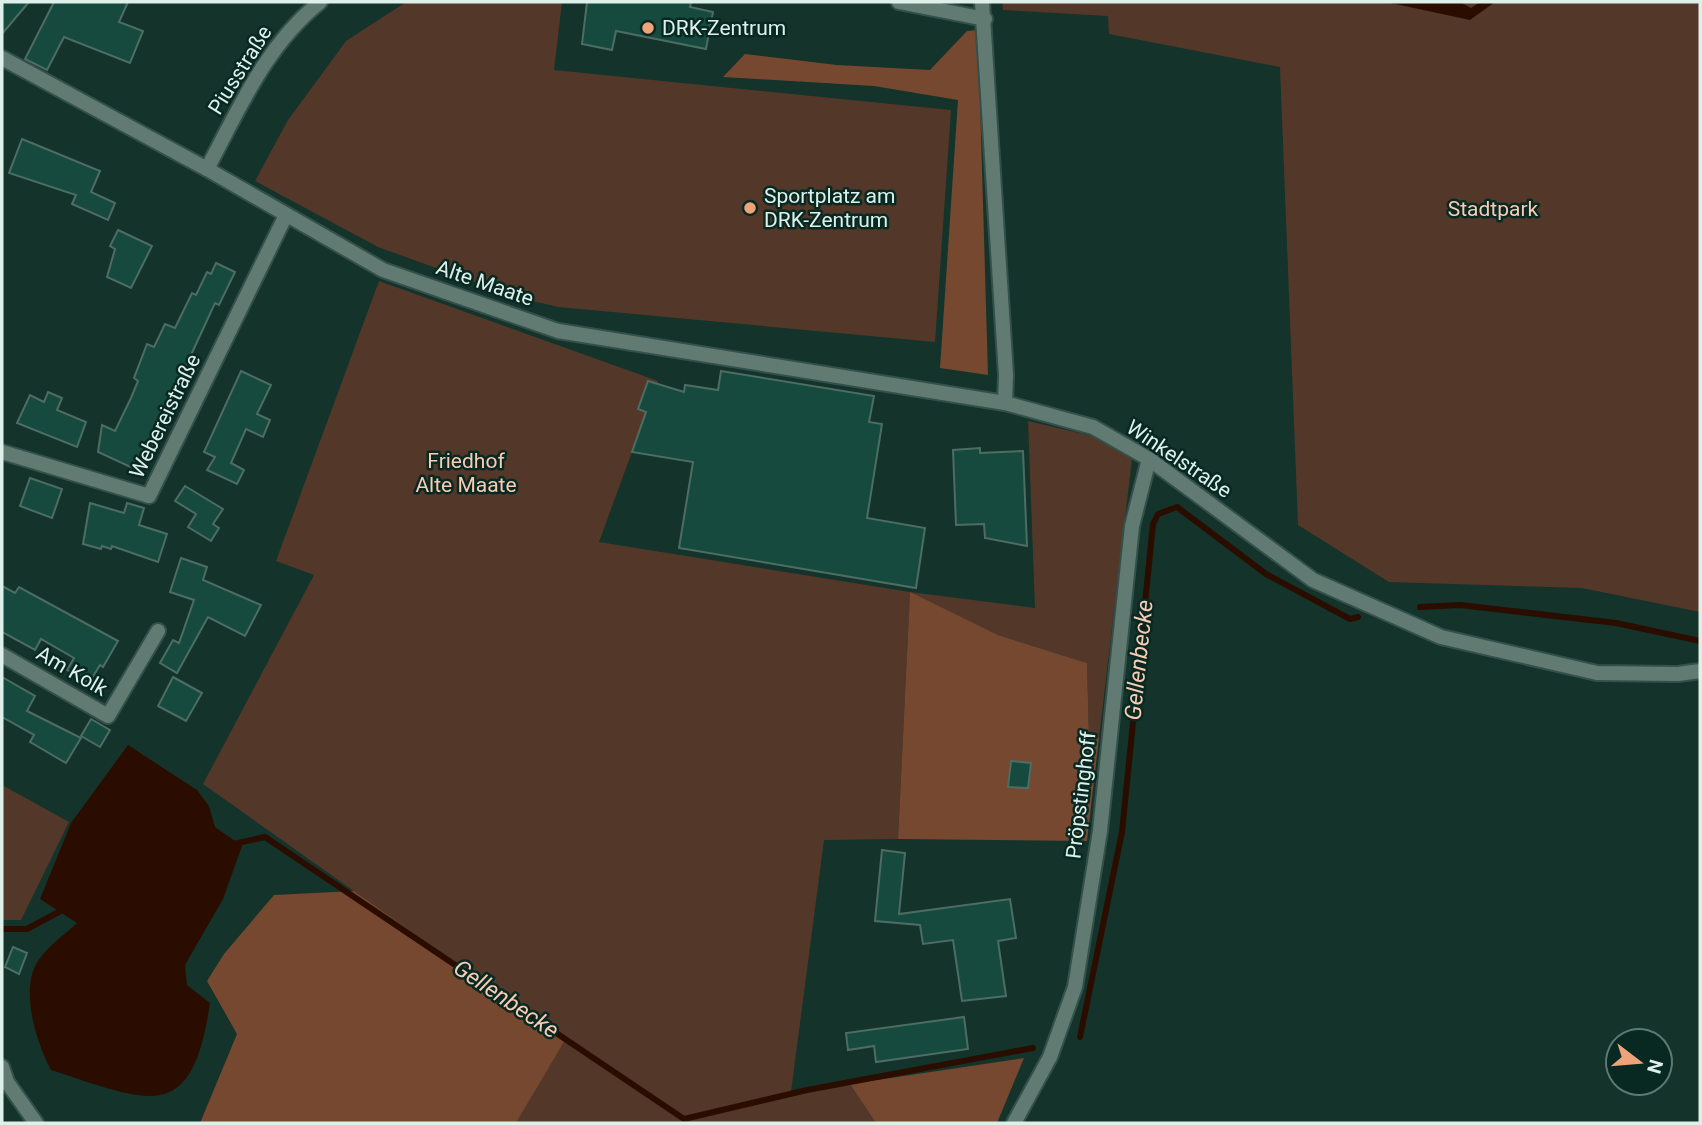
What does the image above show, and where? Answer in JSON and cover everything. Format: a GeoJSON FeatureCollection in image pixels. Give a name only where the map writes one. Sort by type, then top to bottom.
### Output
{"type":"FeatureCollection","features":[{"type":"Feature","properties":{"kind":"street","name":"Piusstraße"},"geometry":{"type":"LineString","coordinates":[[207,169],[264,63],[296,21],[320,2]]}},
{"type":"Feature","properties":{"kind":"street"},"geometry":{"type":"LineString","coordinates":[[899,2],[985,19]]}},
{"type":"Feature","properties":{"kind":"street"},"geometry":{"type":"LineString","coordinates":[[982,2],[1006,375],[1005,403]]}},
{"type":"Feature","properties":{"kind":"street","name":"Alte Maate"},"geometry":{"type":"LineString","coordinates":[[2,58],[207,169],[383,270],[558,331],[1005,403]]}},
{"type":"Feature","properties":{"kind":"street","name":"Webereistraße"},"geometry":{"type":"LineString","coordinates":[[2,452],[149,496],[286,215]]}},
{"type":"Feature","properties":{"kind":"street","name":"Winkelstraße"},"geometry":{"type":"LineString","coordinates":[[1005,403],[1093,426],[1149,459],[1313,580],[1441,638],[1597,673],[1678,674],[1700,671]]}},
{"type":"Feature","properties":{"kind":"street","name":"Pröpstinghoff"},"geometry":{"type":"LineString","coordinates":[[1014,1123],[1050,1057],[1075,987],[1100,831],[1132,526],[1149,459]]}},
{"type":"Feature","properties":{"kind":"street","name":"Am Kolk"},"geometry":{"type":"LineString","coordinates":[[2,655],[108,716],[158,631]]}},
{"type":"Feature","properties":{"kind":"street"},"geometry":{"type":"LineString","coordinates":[[2,1067],[7,1082],[36,1123]]}},
{"type":"Feature","properties":{"kind":"green space"},"geometry":{"type":"Polygon","coordinates":[[[406,2],[562,2],[554,70],[951,110],[935,342],[558,307],[516,297],[378,247],[255,181],[288,120],[346,41],[406,2]]]}},
{"type":"Feature","properties":{"kind":"green space","name":"Stadtpark"},"geometry":{"type":"Polygon","coordinates":[[[1002,2],[1700,2],[1700,612],[1582,588],[1389,582],[1298,525],[1280,67],[1109,34],[1108,16],[1003,10],[1002,2]]]}},
{"type":"Feature","properties":{"kind":"green space","name":"Friedhof Alte Maate"},"geometry":{"type":"Polygon","coordinates":[[[379,281],[658,381],[599,542],[910,592],[1035,608],[1028,421],[1096,437],[1132,459],[1099,738],[1089,737],[1087,663],[998,635],[910,593],[898,839],[824,840],[791,1092],[850,1084],[876,1123],[516,1123],[564,1040],[203,784],[314,575],[276,561],[379,281]]]}},
{"type":"Feature","properties":{"kind":"green space"},"geometry":{"type":"Polygon","coordinates":[[[2,785],[69,822],[21,920],[2,920],[2,785]]]}},
{"type":"Feature","properties":{"kind":"shaded area"},"geometry":{"type":"Polygon","coordinates":[[[1386,2],[1460,2],[1471,8],[1480,2],[1495,2],[1470,20],[1386,2]]]}},
{"type":"Feature","properties":{"kind":"shaded area"},"geometry":{"type":"Polygon","coordinates":[[[978,30],[988,375],[940,368],[958,100],[874,86],[723,77],[745,54],[837,65],[930,70],[967,31],[978,30]]]}},
{"type":"Feature","properties":{"kind":"shaded area"},"geometry":{"type":"Polygon","coordinates":[[[910,592],[998,635],[1087,663],[1089,737],[1099,738],[1087,841],[898,839],[910,592]]]}},
{"type":"Feature","properties":{"kind":"shaded area"},"geometry":{"type":"Polygon","coordinates":[[[128,745],[197,790],[209,806],[215,827],[242,846],[223,899],[185,965],[187,985],[210,1003],[202,1042],[192,1070],[178,1087],[162,1095],[116,1091],[51,1070],[40,1046],[30,1001],[30,986],[38,961],[77,923],[40,899],[71,823],[128,745]]]}},
{"type":"Feature","properties":{"kind":"shaded area"},"geometry":{"type":"Polygon","coordinates":[[[354,891],[565,1040],[516,1123],[200,1123],[237,1034],[207,981],[224,954],[274,895],[354,891]]]}},
{"type":"Feature","properties":{"kind":"shaded area"},"geometry":{"type":"Polygon","coordinates":[[[1024,1058],[997,1123],[876,1123],[850,1084],[1024,1058]]]}},
{"type":"Feature","properties":{"kind":"building"},"geometry":{"type":"Polygon","coordinates":[[[2,2],[29,2],[2,34],[2,2]]]}},
{"type":"Feature","properties":{"kind":"building"},"geometry":{"type":"Polygon","coordinates":[[[54,2],[128,2],[119,22],[143,31],[130,63],[64,37],[47,70],[25,59],[54,2]]]}},
{"type":"Feature","properties":{"kind":"building","name":"DRK-Zentrum"},"geometry":{"type":"Polygon","coordinates":[[[587,2],[691,2],[690,7],[713,12],[706,49],[616,31],[612,50],[582,44],[587,2]]]}},
{"type":"Feature","properties":{"kind":"building"},"geometry":{"type":"Polygon","coordinates":[[[22,139],[100,171],[91,192],[115,203],[108,220],[72,204],[76,195],[9,173],[22,139]]]}},
{"type":"Feature","properties":{"kind":"building"},"geometry":{"type":"Polygon","coordinates":[[[118,230],[152,246],[131,288],[107,277],[115,249],[110,246],[118,230]]]}},
{"type":"Feature","properties":{"kind":"building"},"geometry":{"type":"Polygon","coordinates":[[[216,263],[235,272],[219,305],[215,303],[172,396],[179,399],[161,437],[150,448],[139,471],[98,452],[102,425],[115,431],[131,398],[138,381],[134,378],[147,344],[154,347],[165,324],[175,328],[192,293],[196,295],[207,272],[211,274],[216,263]]]}},
{"type":"Feature","properties":{"kind":"building"},"geometry":{"type":"Polygon","coordinates":[[[241,371],[271,385],[257,414],[270,420],[263,437],[246,429],[231,463],[244,470],[237,484],[207,470],[215,457],[204,452],[241,371]]]}},
{"type":"Feature","properties":{"kind":"building"},"geometry":{"type":"Polygon","coordinates":[[[721,371],[874,396],[869,422],[882,424],[867,518],[925,528],[916,588],[679,548],[693,462],[632,452],[646,412],[638,409],[648,381],[684,392],[685,385],[718,390],[721,371]]]}},
{"type":"Feature","properties":{"kind":"building"},"geometry":{"type":"Polygon","coordinates":[[[48,392],[62,398],[57,410],[86,422],[77,447],[17,423],[30,395],[44,402],[48,392]]]}},
{"type":"Feature","properties":{"kind":"building"},"geometry":{"type":"Polygon","coordinates":[[[980,448],[980,453],[1023,451],[1027,546],[985,538],[984,524],[956,525],[953,450],[980,448]]]}},
{"type":"Feature","properties":{"kind":"building"},"geometry":{"type":"Polygon","coordinates":[[[30,478],[62,489],[52,518],[20,506],[30,478]]]}},
{"type":"Feature","properties":{"kind":"building"},"geometry":{"type":"Polygon","coordinates":[[[185,486],[223,509],[213,524],[219,528],[211,541],[188,527],[196,514],[175,501],[185,486]]]}},
{"type":"Feature","properties":{"kind":"building"},"geometry":{"type":"Polygon","coordinates":[[[90,503],[124,513],[127,503],[144,508],[139,525],[167,534],[158,562],[112,546],[111,549],[102,546],[101,549],[83,544],[90,503]]]}},
{"type":"Feature","properties":{"kind":"building"},"geometry":{"type":"Polygon","coordinates":[[[181,558],[207,567],[203,580],[261,605],[245,636],[208,617],[177,673],[160,663],[173,640],[179,643],[194,600],[170,592],[181,558]]]}},
{"type":"Feature","properties":{"kind":"building"},"geometry":{"type":"Polygon","coordinates":[[[2,586],[15,593],[19,587],[118,641],[103,667],[100,665],[89,683],[67,670],[74,658],[41,639],[35,650],[2,632],[2,586]]]}},
{"type":"Feature","properties":{"kind":"building"},"geometry":{"type":"Polygon","coordinates":[[[2,677],[35,696],[27,711],[81,738],[66,763],[30,742],[34,735],[2,717],[2,677]]]}},
{"type":"Feature","properties":{"kind":"building"},"geometry":{"type":"Polygon","coordinates":[[[173,677],[202,693],[186,721],[158,706],[173,677]]]}},
{"type":"Feature","properties":{"kind":"building"},"geometry":{"type":"Polygon","coordinates":[[[91,719],[110,730],[100,747],[81,736],[91,719]]]}},
{"type":"Feature","properties":{"kind":"building"},"geometry":{"type":"Polygon","coordinates":[[[1011,761],[1031,763],[1028,788],[1008,787],[1011,761]]]}},
{"type":"Feature","properties":{"kind":"building"},"geometry":{"type":"Polygon","coordinates":[[[882,850],[905,853],[899,914],[1010,899],[1016,938],[998,941],[1006,996],[962,1001],[953,940],[923,944],[920,925],[875,921],[882,850]]]}},
{"type":"Feature","properties":{"kind":"building"},"geometry":{"type":"Polygon","coordinates":[[[13,947],[27,953],[19,974],[5,967],[13,947]]]}},
{"type":"Feature","properties":{"kind":"building"},"geometry":{"type":"Polygon","coordinates":[[[964,1017],[968,1049],[876,1062],[874,1046],[848,1050],[846,1033],[964,1017]]]}},
{"type":"Feature","properties":{"kind":"waterway","name":"Gellenbecke"},"geometry":{"type":"LineString","coordinates":[[1080,1037],[1122,832],[1153,524],[1158,514],[1177,507],[1266,574],[1350,619],[1358,617]]}},
{"type":"Feature","properties":{"kind":"waterway","name":"Gellenbecke"},"geometry":{"type":"LineString","coordinates":[[1420,607],[1460,605],[1616,623],[1700,641]]}},
{"type":"Feature","properties":{"kind":"waterway","name":"Gellenbecke"},"geometry":{"type":"LineString","coordinates":[[229,845],[265,837],[684,1119],[807,1090],[1033,1048]]}},
{"type":"Feature","properties":{"kind":"waterway","name":"Gellenbecke"},"geometry":{"type":"LineString","coordinates":[[2,929],[27,929],[66,908]]}},
{"type":"Feature","properties":{"kind":"place","name":"DRK-Zentrum"},"geometry":{"type":"Point","coordinates":[648,28]}},
{"type":"Feature","properties":{"kind":"place","name":"Sportplatz am DRK-Zentrum"},"geometry":{"type":"Point","coordinates":[750,208]}}]}
